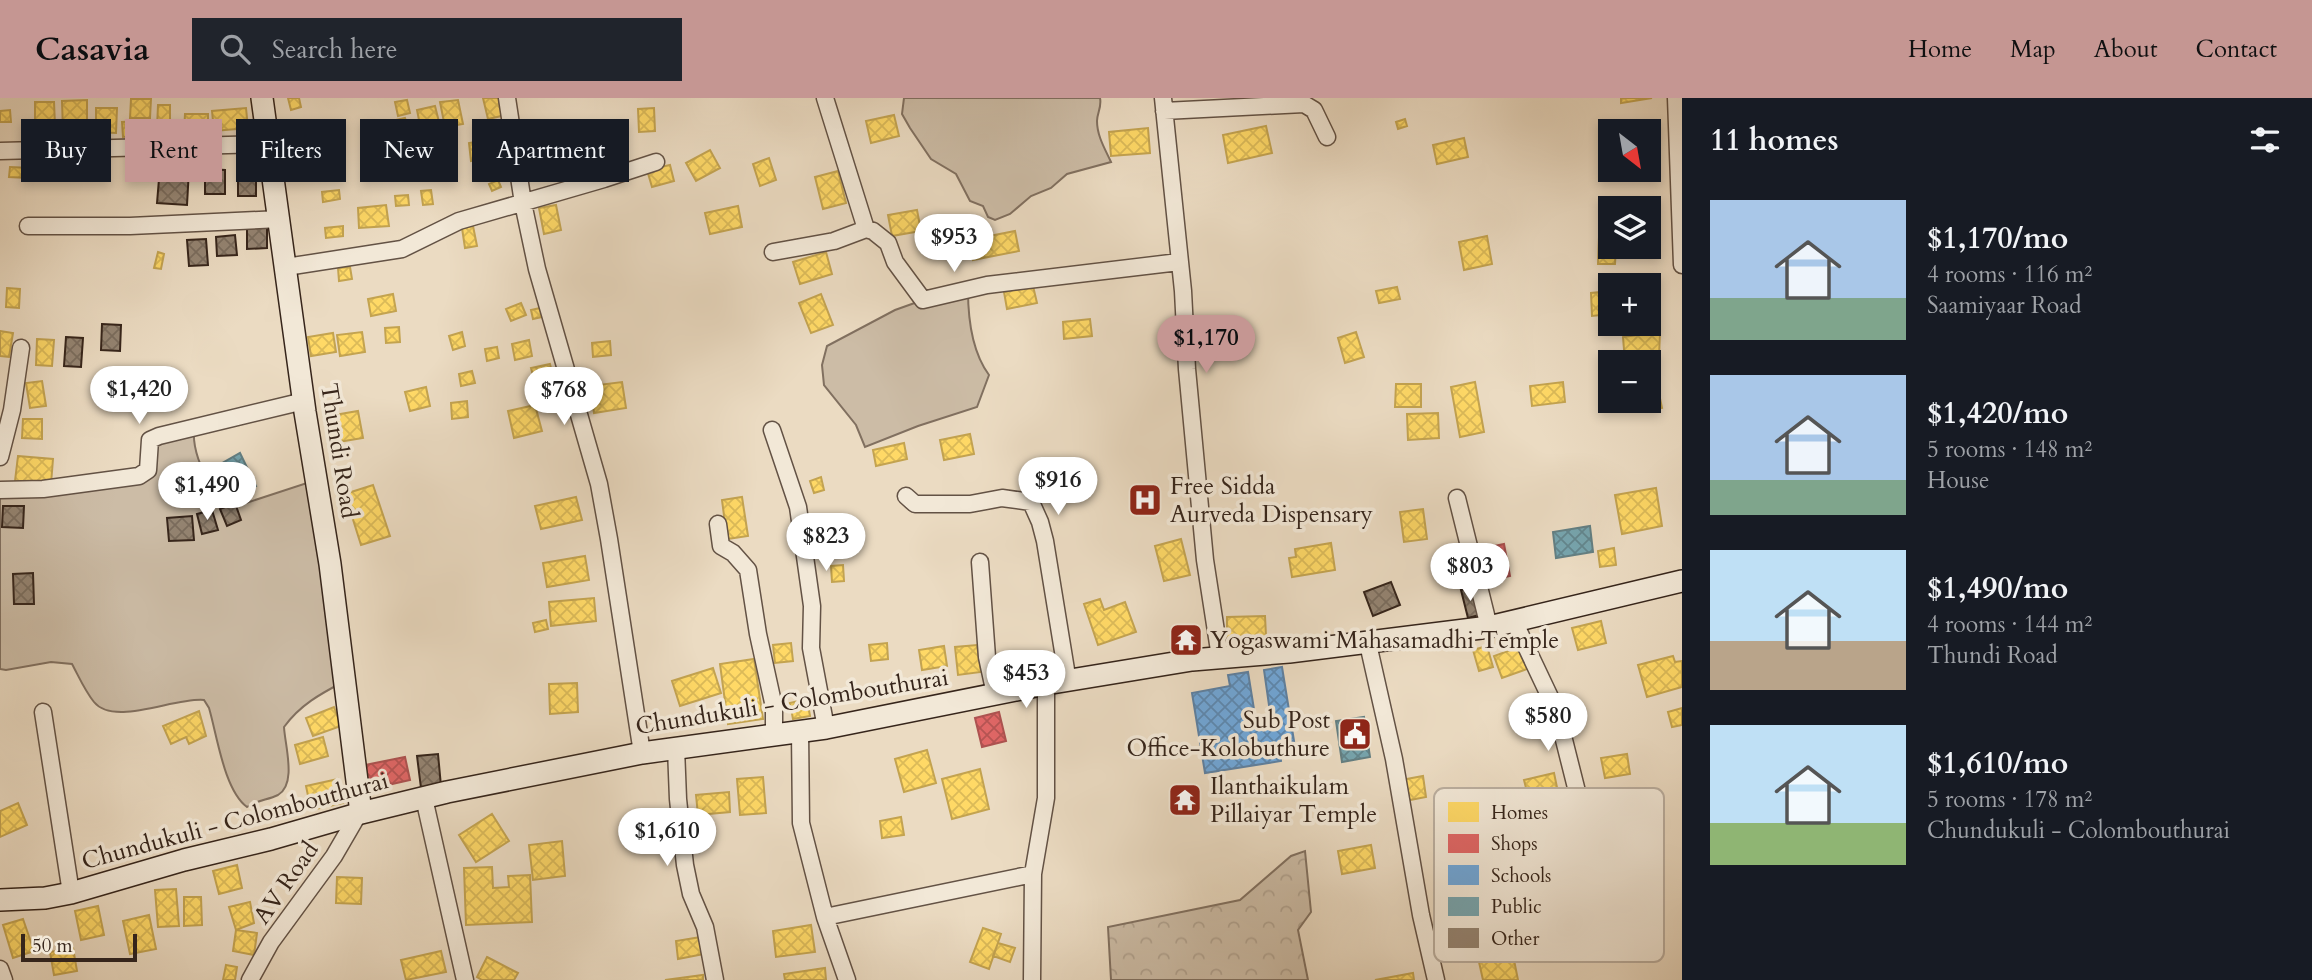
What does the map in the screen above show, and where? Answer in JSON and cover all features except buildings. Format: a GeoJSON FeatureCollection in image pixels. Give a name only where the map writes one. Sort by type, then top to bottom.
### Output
{"type":"FeatureCollection","features":[{"type":"Feature","properties":{"kind":"main road","name":"Thundi Road"},"geometry":{"type":"LineString","coordinates":[[262,98],[265,119]]}},
{"type":"Feature","properties":{"kind":"main road","name":"Thundi Road"},"geometry":{"type":"LineString","coordinates":[[274,182],[304,401],[330,564],[360,813]]}},
{"type":"Feature","properties":{"kind":"main road","name":"Chundukuli - Colombouthurai"},"geometry":{"type":"LineString","coordinates":[[0,900],[45,898],[71,893],[360,813],[642,753],[826,728],[1046,684],[1220,656],[1289,652],[1489,627],[1682,581]]}},
{"type":"Feature","properties":{"kind":"street"},"geometry":{"type":"LineString","coordinates":[[507,98],[523,203],[537,269],[599,484],[642,753]]}},
{"type":"Feature","properties":{"kind":"street"},"geometry":{"type":"LineString","coordinates":[[825,98],[866,229]]}},
{"type":"Feature","properties":{"kind":"street"},"geometry":{"type":"LineString","coordinates":[[1675,98],[1682,265]]}},
{"type":"Feature","properties":{"kind":"street"},"geometry":{"type":"LineString","coordinates":[[1220,656],[1203,537],[1164,105],[1304,104],[1314,110],[1327,136]]}},
{"type":"Feature","properties":{"kind":"street"},"geometry":{"type":"LineString","coordinates":[[0,152],[236,145]]}},
{"type":"Feature","properties":{"kind":"street"},"geometry":{"type":"LineString","coordinates":[[286,267],[402,248],[459,221],[656,162]]}},
{"type":"Feature","properties":{"kind":"street"},"geometry":{"type":"LineString","coordinates":[[28,226],[130,226],[280,219]]}},
{"type":"Feature","properties":{"kind":"street"},"geometry":{"type":"LineString","coordinates":[[773,252],[834,241],[866,229],[873,231],[888,243],[895,262],[923,300],[987,285],[1179,262]]}},
{"type":"Feature","properties":{"kind":"street"},"geometry":{"type":"LineString","coordinates":[[0,457],[12,410],[21,348]]}},
{"type":"Feature","properties":{"kind":"street"},"geometry":{"type":"LineString","coordinates":[[0,490],[43,489],[139,476],[148,470],[150,440],[304,401]]}},
{"type":"Feature","properties":{"kind":"street"},"geometry":{"type":"LineString","coordinates":[[772,430],[798,507],[812,606],[811,648],[826,728]]}},
{"type":"Feature","properties":{"kind":"street"},"geometry":{"type":"LineString","coordinates":[[906,496],[915,504],[970,504],[1002,498],[1031,502],[1041,522],[1045,541],[1068,681]]}},
{"type":"Feature","properties":{"kind":"street"},"geometry":{"type":"LineString","coordinates":[[1457,498],[1489,627]]}},
{"type":"Feature","properties":{"kind":"street"},"geometry":{"type":"LineString","coordinates":[[718,524],[721,546],[733,553],[748,570],[758,634],[774,707],[775,735]]}},
{"type":"Feature","properties":{"kind":"street"},"geometry":{"type":"LineString","coordinates":[[980,562],[987,657],[995,694]]}},
{"type":"Feature","properties":{"kind":"street"},"geometry":{"type":"LineString","coordinates":[[1514,621],[1557,712],[1576,788]]}},
{"type":"Feature","properties":{"kind":"street"},"geometry":{"type":"LineString","coordinates":[[1368,643],[1394,759],[1421,915],[1436,980]]}},
{"type":"Feature","properties":{"kind":"street"},"geometry":{"type":"LineString","coordinates":[[1032,980],[1033,874],[1046,798],[1046,684]]}},
{"type":"Feature","properties":{"kind":"street"},"geometry":{"type":"LineString","coordinates":[[43,712],[71,893]]}},
{"type":"Feature","properties":{"kind":"street"},"geometry":{"type":"LineString","coordinates":[[800,731],[801,823],[825,917],[847,980]]}},
{"type":"Feature","properties":{"kind":"street"},"geometry":{"type":"LineString","coordinates":[[676,748],[685,865],[691,894],[705,927],[716,980]]}},
{"type":"Feature","properties":{"kind":"street"},"geometry":{"type":"LineString","coordinates":[[424,798],[465,980]]}},
{"type":"Feature","properties":{"kind":"street","name":"AV Road"},"geometry":{"type":"LineString","coordinates":[[250,980],[271,942],[334,856],[360,813]]}},
{"type":"Feature","properties":{"kind":"street"},"geometry":{"type":"LineString","coordinates":[[825,917],[1033,874]]}},
{"type":"Feature","properties":{"kind":"street"},"geometry":{"type":"LineString","coordinates":[[0,970],[4,980]]}},
{"type":"Feature","properties":{"kind":"green space"},"geometry":{"type":"Polygon","coordinates":[[[904,98],[1100,98],[1097,127],[1111,162],[1067,174],[1051,188],[1031,196],[1010,214],[995,220],[988,217],[983,206],[970,201],[956,174],[931,159],[902,114],[904,98]]]}},
{"type":"Feature","properties":{"kind":"green space"},"geometry":{"type":"Polygon","coordinates":[[[968,290],[972,334],[989,375],[977,407],[865,447],[856,425],[824,385],[822,365],[827,346],[895,310],[923,300],[968,290]]]}},
{"type":"Feature","properties":{"kind":"green space"},"geometry":{"type":"Polygon","coordinates":[[[194,429],[197,457],[217,499],[243,504],[316,480],[345,681],[311,701],[284,727],[289,774],[284,790],[247,807],[232,788],[218,747],[209,708],[204,700],[116,712],[103,709],[94,702],[72,664],[51,662],[0,669],[0,490],[139,476],[150,440],[194,429]]]}},
{"type":"Feature","properties":{"kind":"green space"},"geometry":{"type":"Polygon","coordinates":[[[1305,851],[1311,912],[1298,930],[1308,980],[1111,980],[1108,927],[1240,900],[1291,856],[1305,851]]]}},
{"type":"Feature","properties":{"kind":"place","name":"Free Sidda Aurveda Dispensary"},"geometry":{"type":"Point","coordinates":[1145,500]}},
{"type":"Feature","properties":{"kind":"place","name":"Yogaswami Mahasamadhi Temple"},"geometry":{"type":"Point","coordinates":[1186,640]}},
{"type":"Feature","properties":{"kind":"place","name":"Sub Post Office-Kolobuthure"},"geometry":{"type":"Point","coordinates":[1355,734]}},
{"type":"Feature","properties":{"kind":"place","name":"Ilanthaikulam Pillaiyar Temple"},"geometry":{"type":"Point","coordinates":[1185,800]}}]}
